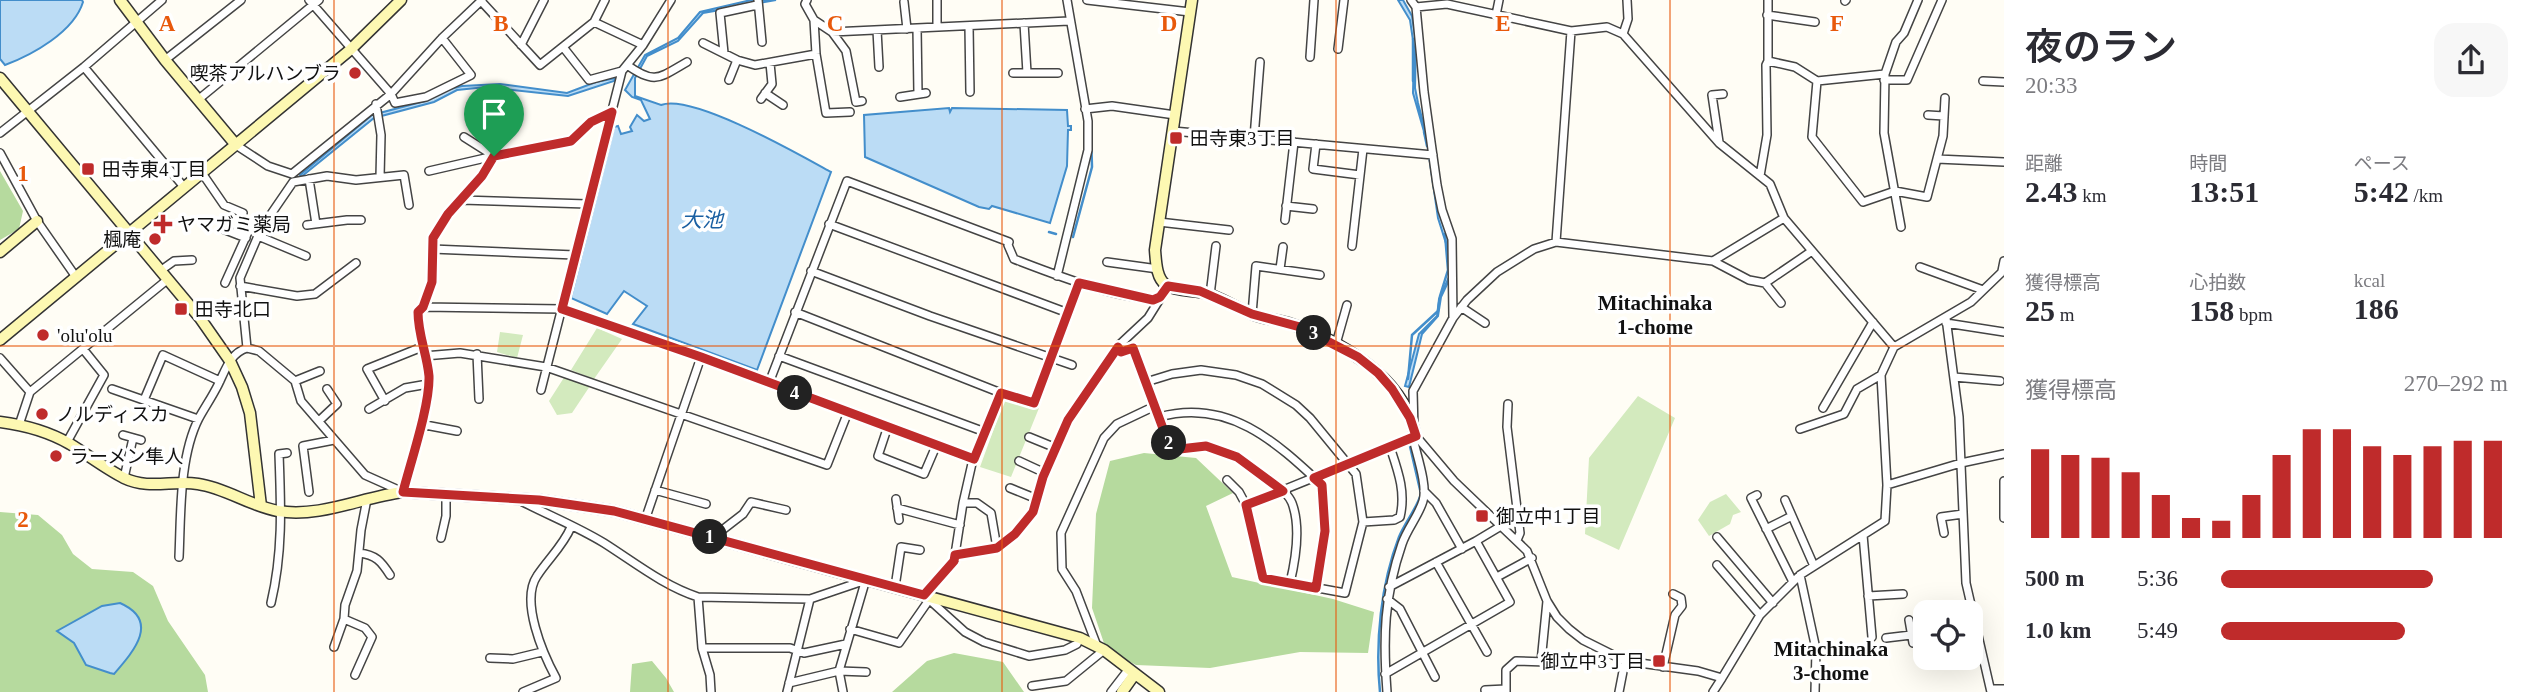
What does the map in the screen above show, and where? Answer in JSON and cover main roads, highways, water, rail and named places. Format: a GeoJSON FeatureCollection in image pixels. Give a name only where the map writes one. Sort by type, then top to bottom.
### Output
{"type":"FeatureCollection","features":[{"type":"Feature","properties":{"kind":"water"},"geometry":{"type":"Polygon","coordinates":[[[0,0],[83,2],[71,23],[51,41],[5,65],[0,59],[0,0]]]}},
{"type":"Feature","properties":{"kind":"water","name":"大池"},"geometry":{"type":"Polygon","coordinates":[[[751,0],[776,0],[703,13],[678,41],[647,56],[635,78],[635,96],[661,105],[676,104],[720,116],[831,172],[757,370],[633,324],[647,306],[624,291],[607,314],[571,298],[614,127],[618,126],[621,134],[632,131],[630,127],[637,115],[644,121],[650,119],[641,100],[632,97],[625,90],[645,55],[678,38],[700,12],[751,0]]]}},
{"type":"Feature","properties":{"kind":"water"},"geometry":{"type":"Polygon","coordinates":[[[1398,0],[1403,0],[1412,16],[1416,42],[1415,88],[1428,141],[1441,219],[1451,256],[1450,278],[1441,297],[1438,316],[1422,334],[1409,387],[1405,386],[1419,334],[1437,316],[1439,299],[1449,277],[1450,256],[1438,218],[1427,142],[1413,93],[1414,47],[1410,20],[1398,0]]]}},
{"type":"Feature","properties":{"kind":"water"},"geometry":{"type":"Polygon","coordinates":[[[616,78],[614,81],[568,96],[486,87],[457,90],[434,102],[374,118],[301,177],[300,175],[372,115],[425,101],[450,89],[500,84],[567,93],[616,78]]]}},
{"type":"Feature","properties":{"kind":"water"},"geometry":{"type":"Polygon","coordinates":[[[949,108],[950,112],[952,108],[1067,110],[1068,126],[1071,126],[1071,130],[1068,130],[1067,166],[1050,223],[992,206],[989,209],[979,207],[865,157],[864,115],[949,108]]]}},
{"type":"Feature","properties":{"kind":"water"},"geometry":{"type":"Polygon","coordinates":[[[120,603],[132,610],[139,619],[141,628],[135,647],[114,674],[86,665],[74,643],[57,631],[102,606],[120,603]]]}},
{"type":"Feature","properties":{"kind":"waterway"},"geometry":{"type":"LineString","coordinates":[[1413,39],[1413,81]]}},
{"type":"Feature","properties":{"kind":"waterway"},"geometry":{"type":"LineString","coordinates":[[1424,132],[1427,146]]}},
{"type":"Feature","properties":{"kind":"waterway"},"geometry":{"type":"LineString","coordinates":[[1073,237],[1092,167],[1091,134]]}},
{"type":"Feature","properties":{"kind":"waterway"},"geometry":{"type":"LineString","coordinates":[[1049,232],[1056,234]]}},
{"type":"Feature","properties":{"kind":"waterway"},"geometry":{"type":"LineString","coordinates":[[1408,379],[1412,335],[1438,311],[1448,270],[1445,234]]}},
{"type":"Feature","properties":{"kind":"waterway"},"geometry":{"type":"LineString","coordinates":[[1380,692],[1379,633],[1388,574],[1399,537],[1421,494],[1409,442]]}},
{"type":"Feature","properties":{"kind":"place","name":"喫茶アルハンブラ"},"geometry":{"type":"Point","coordinates":[355,73]}},
{"type":"Feature","properties":{"kind":"place","name":"田寺東3丁目"},"geometry":{"type":"Point","coordinates":[1176,138]}},
{"type":"Feature","properties":{"kind":"place","name":"田寺東4丁目"},"geometry":{"type":"Point","coordinates":[88,169]}},
{"type":"Feature","properties":{"kind":"place","name":"ヤマガミ薬局"},"geometry":{"type":"Point","coordinates":[163,224]}},
{"type":"Feature","properties":{"kind":"place","name":"楓庵"},"geometry":{"type":"Point","coordinates":[155,239]}},
{"type":"Feature","properties":{"kind":"place","name":"田寺北口"},"geometry":{"type":"Point","coordinates":[181,309]}},
{"type":"Feature","properties":{"kind":"place","name":"'olu'olu"},"geometry":{"type":"Point","coordinates":[43,335]}},
{"type":"Feature","properties":{"kind":"place","name":"ノルディスカ"},"geometry":{"type":"Point","coordinates":[42,414]}},
{"type":"Feature","properties":{"kind":"place","name":"ラーメン隼人"},"geometry":{"type":"Point","coordinates":[56,456]}},
{"type":"Feature","properties":{"kind":"place","name":"御立中1丁目"},"geometry":{"type":"Point","coordinates":[1482,516]}},
{"type":"Feature","properties":{"kind":"place","name":"御立中3丁目"},"geometry":{"type":"Point","coordinates":[1659,661]}},
{"type":"Feature","properties":{"kind":"district","name":"Mitachinaka 1-chome"},"geometry":{"type":"Point","coordinates":[1655,315]}},
{"type":"Feature","properties":{"kind":"district","name":"Mitachinaka 3-chome"},"geometry":{"type":"Point","coordinates":[1831,661]}}]}
